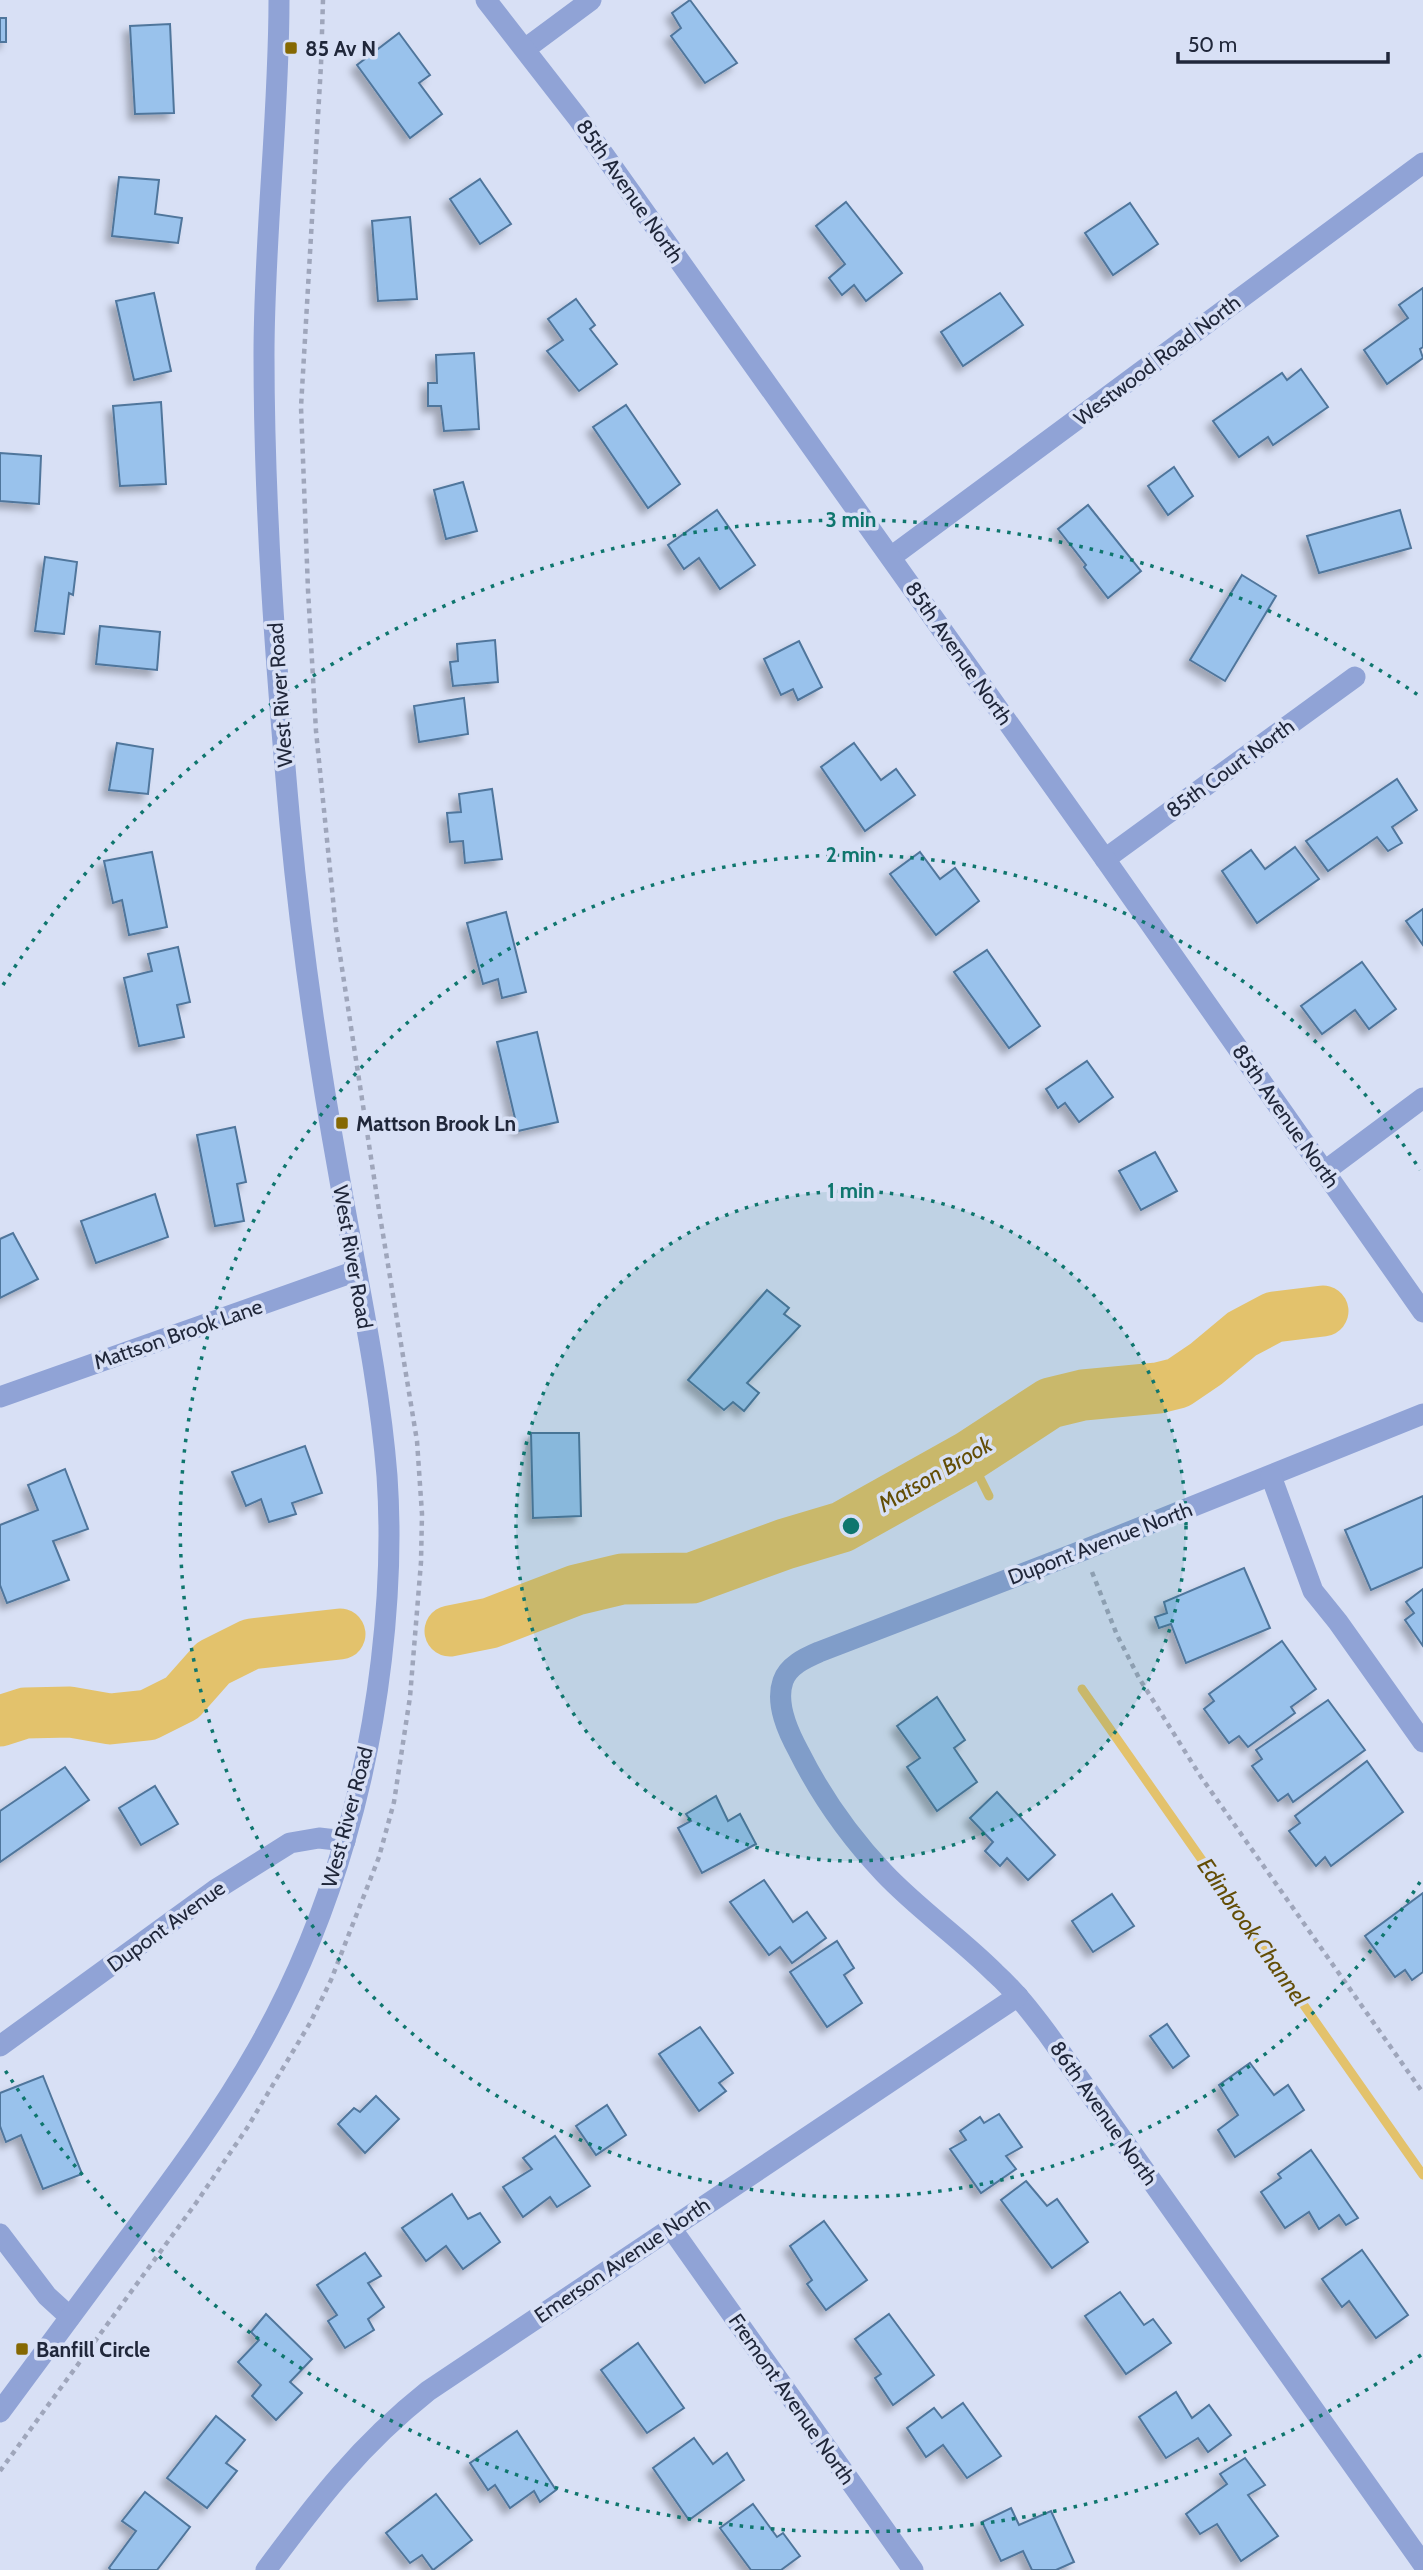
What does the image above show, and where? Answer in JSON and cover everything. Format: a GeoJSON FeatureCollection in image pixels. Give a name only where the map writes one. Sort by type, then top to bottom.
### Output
{"type":"FeatureCollection","features":[{"type":"Feature","properties":{"kind":"street","name":"85th Avenue North"},"geometry":{"type":"LineString","coordinates":[[485,0],[578,117],[1423,1312]]}},
{"type":"Feature","properties":{"kind":"street"},"geometry":{"type":"LineString","coordinates":[[525,49],[591,0]]}},
{"type":"Feature","properties":{"kind":"street","name":"West River Road"},"geometry":{"type":"LineString","coordinates":[[0,2412],[214,2122],[260,2046],[290,1985],[318,1920],[345,1841],[373,1713],[384,1619],[388,1544],[387,1480],[380,1413],[323,1086],[302,931],[290,824],[274,615],[265,438],[264,350],[276,132],[279,1]]}},
{"type":"Feature","properties":{"kind":"street","name":"Westwood Road North"},"geometry":{"type":"LineString","coordinates":[[891,557],[1423,163]]}},
{"type":"Feature","properties":{"kind":"street","name":"85th Court North"},"geometry":{"type":"LineString","coordinates":[[1105,859],[1355,677]]}},
{"type":"Feature","properties":{"kind":"street"},"geometry":{"type":"LineString","coordinates":[[1325,1171],[1423,1098]]}},
{"type":"Feature","properties":{"kind":"street","name":"Mattson Brook Lane"},"geometry":{"type":"LineString","coordinates":[[0,1397],[356,1271]]}},
{"type":"Feature","properties":{"kind":"street","name":"Dupont Avenue North"},"geometry":{"type":"LineString","coordinates":[[783,1680],[797,1662],[818,1652],[1423,1414]]}},
{"type":"Feature","properties":{"kind":"street"},"geometry":{"type":"LineString","coordinates":[[1270,1476],[1313,1591],[1423,1742]]}},
{"type":"Feature","properties":{"kind":"street","name":"86th Avenue North"},"geometry":{"type":"LineString","coordinates":[[783,1680],[780,1701],[789,1734],[808,1770],[845,1828],[886,1875],[969,1947],[1018,1996],[1063,2055],[1423,2564]]}},
{"type":"Feature","properties":{"kind":"street","name":"Dupont Avenue"},"geometry":{"type":"LineString","coordinates":[[0,2046],[215,1890],[290,1843],[319,1838],[345,1841]]}},
{"type":"Feature","properties":{"kind":"street","name":"Emerson Avenue North"},"geometry":{"type":"LineString","coordinates":[[266,2570],[357,2454],[395,2417],[455,2372],[1018,1996]]}},
{"type":"Feature","properties":{"kind":"street","name":"Fremont Avenue North"},"geometry":{"type":"LineString","coordinates":[[671,2228],[913,2570]]}},
{"type":"Feature","properties":{"kind":"street"},"geometry":{"type":"LineString","coordinates":[[0,2234],[47,2296],[70,2317]]}},
{"type":"Feature","properties":{"kind":"path"},"geometry":{"type":"LineString","coordinates":[[1099,1590],[1117,1635],[1139,1678],[1201,1777],[1423,2093]]}},
{"type":"Feature","properties":{"kind":"building"},"geometry":{"type":"Polygon","coordinates":[[[690,0],[737,63],[705,83],[671,36],[681,28],[672,13],[690,0]]]}},
{"type":"Feature","properties":{"kind":"building"},"geometry":{"type":"Polygon","coordinates":[[[0,18],[6,18],[6,42],[0,42],[0,18]]]}},
{"type":"Feature","properties":{"kind":"building"},"geometry":{"type":"Polygon","coordinates":[[[170,24],[174,113],[135,114],[130,26],[170,24]]]}},
{"type":"Feature","properties":{"kind":"building"},"geometry":{"type":"Polygon","coordinates":[[[399,33],[430,75],[419,83],[442,114],[410,138],[357,65],[399,33]]]}},
{"type":"Feature","properties":{"kind":"building"},"geometry":{"type":"Polygon","coordinates":[[[119,177],[159,180],[155,214],[182,218],[178,243],[112,236],[119,177]]]}},
{"type":"Feature","properties":{"kind":"building"},"geometry":{"type":"Polygon","coordinates":[[[480,179],[511,224],[480,244],[450,199],[480,179]]]}},
{"type":"Feature","properties":{"kind":"building"},"geometry":{"type":"Polygon","coordinates":[[[846,202],[902,273],[866,301],[854,285],[842,295],[829,278],[845,264],[816,226],[846,202]]]}},
{"type":"Feature","properties":{"kind":"building"},"geometry":{"type":"Polygon","coordinates":[[[1130,203],[1158,244],[1113,275],[1085,233],[1130,203]]]}},
{"type":"Feature","properties":{"kind":"building"},"geometry":{"type":"Polygon","coordinates":[[[410,217],[417,299],[378,301],[372,221],[410,217]]]}},
{"type":"Feature","properties":{"kind":"building"},"geometry":{"type":"Polygon","coordinates":[[[1423,288],[1423,347],[1420,349],[1423,358],[1387,384],[1364,350],[1408,318],[1399,305],[1423,288]]]}},
{"type":"Feature","properties":{"kind":"building"},"geometry":{"type":"Polygon","coordinates":[[[154,293],[171,371],[134,380],[116,301],[154,293]]]}},
{"type":"Feature","properties":{"kind":"building"},"geometry":{"type":"Polygon","coordinates":[[[1000,293],[1023,325],[963,366],[941,332],[1000,293]]]}},
{"type":"Feature","properties":{"kind":"building"},"geometry":{"type":"Polygon","coordinates":[[[576,299],[595,325],[590,329],[617,364],[579,391],[547,351],[563,340],[548,319],[576,299]]]}},
{"type":"Feature","properties":{"kind":"building"},"geometry":{"type":"Polygon","coordinates":[[[474,353],[479,429],[444,431],[441,406],[428,406],[428,383],[437,383],[436,355],[474,353]]]}},
{"type":"Feature","properties":{"kind":"building"},"geometry":{"type":"Polygon","coordinates":[[[1301,369],[1328,407],[1273,445],[1268,437],[1239,457],[1213,421],[1282,373],[1287,380],[1301,369]]]}},
{"type":"Feature","properties":{"kind":"building"},"geometry":{"type":"Polygon","coordinates":[[[161,402],[166,484],[120,486],[113,406],[161,402]]]}},
{"type":"Feature","properties":{"kind":"building"},"geometry":{"type":"Polygon","coordinates":[[[626,405],[680,484],[648,508],[593,427],[626,405]]]}},
{"type":"Feature","properties":{"kind":"building"},"geometry":{"type":"Polygon","coordinates":[[[0,453],[41,456],[39,504],[0,501],[0,453]]]}},
{"type":"Feature","properties":{"kind":"building"},"geometry":{"type":"Polygon","coordinates":[[[1174,467],[1193,496],[1168,515],[1148,486],[1174,467]]]}},
{"type":"Feature","properties":{"kind":"building"},"geometry":{"type":"Polygon","coordinates":[[[463,482],[477,531],[446,539],[434,490],[463,482]]]}},
{"type":"Feature","properties":{"kind":"building"},"geometry":{"type":"Polygon","coordinates":[[[1088,505],[1141,571],[1108,598],[1058,529],[1088,505]]]}},
{"type":"Feature","properties":{"kind":"building"},"geometry":{"type":"Polygon","coordinates":[[[717,510],[755,565],[720,589],[699,558],[684,569],[668,545],[717,510]]]}},
{"type":"Feature","properties":{"kind":"building"},"geometry":{"type":"Polygon","coordinates":[[[1400,510],[1411,548],[1319,573],[1307,536],[1400,510]]]}},
{"type":"Feature","properties":{"kind":"building"},"geometry":{"type":"Polygon","coordinates":[[[45,557],[77,562],[73,595],[69,593],[64,634],[35,631],[45,557]]]}},
{"type":"Feature","properties":{"kind":"building"},"geometry":{"type":"Polygon","coordinates":[[[1242,575],[1276,596],[1225,681],[1190,660],[1242,575]]]}},
{"type":"Feature","properties":{"kind":"building"},"geometry":{"type":"Polygon","coordinates":[[[100,626],[160,632],[157,670],[96,664],[100,626]]]}},
{"type":"Feature","properties":{"kind":"building"},"geometry":{"type":"Polygon","coordinates":[[[495,640],[498,682],[453,686],[450,662],[458,661],[457,644],[495,640]]]}},
{"type":"Feature","properties":{"kind":"building"},"geometry":{"type":"Polygon","coordinates":[[[799,641],[822,687],[798,700],[793,689],[781,695],[764,659],[799,641]]]}},
{"type":"Feature","properties":{"kind":"building"},"geometry":{"type":"Polygon","coordinates":[[[464,698],[468,734],[419,742],[414,706],[464,698]]]}},
{"type":"Feature","properties":{"kind":"building"},"geometry":{"type":"Polygon","coordinates":[[[117,743],[153,749],[148,794],[109,790],[117,743]]]}},
{"type":"Feature","properties":{"kind":"building"},"geometry":{"type":"Polygon","coordinates":[[[854,743],[881,780],[896,769],[915,795],[865,831],[821,767],[854,743]]]}},
{"type":"Feature","properties":{"kind":"building"},"geometry":{"type":"Polygon","coordinates":[[[1397,779],[1417,810],[1392,827],[1402,843],[1388,851],[1377,837],[1328,871],[1306,841],[1397,779]]]}},
{"type":"Feature","properties":{"kind":"building"},"geometry":{"type":"Polygon","coordinates":[[[492,789],[502,859],[465,863],[463,841],[450,842],[447,813],[461,812],[459,794],[492,789]]]}},
{"type":"Feature","properties":{"kind":"building"},"geometry":{"type":"Polygon","coordinates":[[[1295,847],[1319,879],[1257,923],[1222,871],[1251,850],[1265,869],[1295,847]]]}},
{"type":"Feature","properties":{"kind":"building"},"geometry":{"type":"Polygon","coordinates":[[[152,852],[167,927],[129,935],[122,900],[113,903],[104,861],[152,852]]]}},
{"type":"Feature","properties":{"kind":"building"},"geometry":{"type":"Polygon","coordinates":[[[920,852],[940,879],[955,868],[979,901],[936,935],[890,874],[920,852]]]}},
{"type":"Feature","properties":{"kind":"building"},"geometry":{"type":"Polygon","coordinates":[[[1423,909],[1423,945],[1406,921],[1423,909]]]}},
{"type":"Feature","properties":{"kind":"building"},"geometry":{"type":"Polygon","coordinates":[[[506,912],[526,992],[502,998],[498,979],[483,984],[467,923],[506,912]]]}},
{"type":"Feature","properties":{"kind":"building"},"geometry":{"type":"Polygon","coordinates":[[[178,947],[190,1002],[177,1005],[184,1037],[139,1046],[124,978],[152,971],[148,954],[178,947]]]}},
{"type":"Feature","properties":{"kind":"building"},"geometry":{"type":"Polygon","coordinates":[[[987,950],[1040,1026],[1009,1048],[954,972],[987,950]]]}},
{"type":"Feature","properties":{"kind":"building"},"geometry":{"type":"Polygon","coordinates":[[[1362,962],[1396,1009],[1369,1029],[1355,1010],[1322,1034],[1301,1006],[1362,962]]]}},
{"type":"Feature","properties":{"kind":"building"},"geometry":{"type":"Polygon","coordinates":[[[537,1032],[558,1122],[518,1131],[497,1042],[537,1032]]]}},
{"type":"Feature","properties":{"kind":"building"},"geometry":{"type":"Polygon","coordinates":[[[1087,1061],[1113,1097],[1079,1122],[1065,1103],[1058,1108],[1046,1089],[1087,1061]]]}},
{"type":"Feature","properties":{"kind":"building"},"geometry":{"type":"Polygon","coordinates":[[[235,1127],[246,1182],[237,1184],[244,1221],[215,1226],[197,1135],[235,1127]]]}},
{"type":"Feature","properties":{"kind":"building"},"geometry":{"type":"Polygon","coordinates":[[[1155,1152],[1177,1191],[1141,1210],[1119,1171],[1155,1152]]]}},
{"type":"Feature","properties":{"kind":"building"},"geometry":{"type":"Polygon","coordinates":[[[155,1194],[168,1237],[96,1263],[81,1221],[155,1194]]]}},
{"type":"Feature","properties":{"kind":"building"},"geometry":{"type":"Polygon","coordinates":[[[13,1233],[38,1279],[0,1298],[0,1239],[13,1233]]]}},
{"type":"Feature","properties":{"kind":"building"},"geometry":{"type":"Polygon","coordinates":[[[767,1290],[789,1308],[784,1314],[800,1326],[747,1383],[759,1393],[744,1411],[733,1402],[724,1410],[688,1380],[767,1290]]]}},
{"type":"Feature","properties":{"kind":"building"},"geometry":{"type":"Polygon","coordinates":[[[531,1433],[579,1433],[581,1516],[533,1518],[531,1433]]]}},
{"type":"Feature","properties":{"kind":"building"},"geometry":{"type":"Polygon","coordinates":[[[305,1446],[322,1493],[292,1503],[296,1514],[269,1522],[261,1499],[246,1506],[232,1472],[305,1446]]]}},
{"type":"Feature","properties":{"kind":"building"},"geometry":{"type":"Polygon","coordinates":[[[65,1469],[88,1529],[53,1541],[69,1580],[7,1603],[0,1585],[0,1525],[38,1510],[28,1485],[65,1469]]]}},
{"type":"Feature","properties":{"kind":"building"},"geometry":{"type":"Polygon","coordinates":[[[1423,1496],[1423,1567],[1371,1590],[1345,1530],[1423,1496]]]}},
{"type":"Feature","properties":{"kind":"building"},"geometry":{"type":"Polygon","coordinates":[[[1244,1568],[1270,1628],[1186,1663],[1171,1624],[1159,1628],[1155,1617],[1167,1613],[1164,1602],[1244,1568]]]}},
{"type":"Feature","properties":{"kind":"building"},"geometry":{"type":"Polygon","coordinates":[[[1423,1589],[1423,1646],[1405,1620],[1414,1613],[1406,1602],[1423,1589]]]}},
{"type":"Feature","properties":{"kind":"building"},"geometry":{"type":"Polygon","coordinates":[[[1282,1641],[1316,1689],[1291,1707],[1295,1713],[1248,1747],[1239,1736],[1229,1743],[1204,1709],[1214,1701],[1209,1694],[1282,1641]]]}},
{"type":"Feature","properties":{"kind":"building"},"geometry":{"type":"Polygon","coordinates":[[[937,1697],[965,1740],[954,1748],[977,1782],[937,1811],[907,1767],[920,1758],[897,1726],[937,1697]]]}},
{"type":"Feature","properties":{"kind":"building"},"geometry":{"type":"Polygon","coordinates":[[[1328,1700],[1365,1750],[1293,1802],[1288,1794],[1278,1801],[1252,1766],[1262,1759],[1256,1750],[1328,1700]]]}},
{"type":"Feature","properties":{"kind":"building"},"geometry":{"type":"Polygon","coordinates":[[[1367,1761],[1403,1812],[1331,1866],[1325,1857],[1316,1866],[1289,1831],[1300,1823],[1295,1816],[1367,1761]]]}},
{"type":"Feature","properties":{"kind":"building"},"geometry":{"type":"Polygon","coordinates":[[[65,1767],[89,1800],[0,1862],[0,1811],[65,1767]]]}},
{"type":"Feature","properties":{"kind":"building"},"geometry":{"type":"Polygon","coordinates":[[[155,1786],[178,1824],[141,1845],[119,1808],[155,1786]]]}},
{"type":"Feature","properties":{"kind":"building"},"geometry":{"type":"Polygon","coordinates":[[[997,1792],[1055,1855],[1028,1880],[1007,1858],[1000,1866],[985,1851],[993,1842],[970,1818],[997,1792]]]}},
{"type":"Feature","properties":{"kind":"building"},"geometry":{"type":"Polygon","coordinates":[[[716,1796],[728,1821],[740,1814],[756,1844],[702,1873],[678,1828],[691,1821],[686,1814],[716,1796]]]}},
{"type":"Feature","properties":{"kind":"building"},"geometry":{"type":"Polygon","coordinates":[[[764,1880],[793,1922],[807,1912],[826,1938],[792,1963],[780,1947],[769,1955],[730,1902],[764,1880]]]}},
{"type":"Feature","properties":{"kind":"building"},"geometry":{"type":"Polygon","coordinates":[[[1423,1893],[1423,1972],[1412,1980],[1405,1970],[1395,1977],[1365,1936],[1423,1893]]]}},
{"type":"Feature","properties":{"kind":"building"},"geometry":{"type":"Polygon","coordinates":[[[1112,1894],[1134,1926],[1093,1952],[1072,1921],[1112,1894]]]}},
{"type":"Feature","properties":{"kind":"building"},"geometry":{"type":"Polygon","coordinates":[[[837,1941],[854,1968],[844,1975],[862,2003],[827,2027],[790,1972],[837,1941]]]}},
{"type":"Feature","properties":{"kind":"building"},"geometry":{"type":"Polygon","coordinates":[[[1167,2024],[1189,2056],[1173,2068],[1150,2036],[1167,2024]]]}},
{"type":"Feature","properties":{"kind":"building"},"geometry":{"type":"Polygon","coordinates":[[[700,2027],[733,2073],[719,2083],[726,2091],[699,2111],[659,2054],[700,2027]]]}},
{"type":"Feature","properties":{"kind":"building"},"geometry":{"type":"Polygon","coordinates":[[[1250,2063],[1274,2095],[1288,2085],[1304,2110],[1235,2157],[1218,2130],[1238,2115],[1219,2085],[1250,2063]]]}},
{"type":"Feature","properties":{"kind":"building"},"geometry":{"type":"Polygon","coordinates":[[[43,2076],[82,2174],[43,2189],[21,2135],[6,2142],[0,2126],[0,2093],[43,2076]]]}},
{"type":"Feature","properties":{"kind":"building"},"geometry":{"type":"Polygon","coordinates":[[[376,2096],[399,2119],[365,2153],[338,2124],[354,2108],[360,2112],[376,2096]]]}},
{"type":"Feature","properties":{"kind":"building"},"geometry":{"type":"Polygon","coordinates":[[[607,2105],[626,2135],[596,2155],[576,2126],[607,2105]]]}},
{"type":"Feature","properties":{"kind":"building"},"geometry":{"type":"Polygon","coordinates":[[[999,2114],[1022,2147],[1006,2156],[1016,2169],[981,2193],[950,2149],[966,2140],[960,2131],[980,2117],[984,2123],[999,2114]]]}},
{"type":"Feature","properties":{"kind":"building"},"geometry":{"type":"Polygon","coordinates":[[[555,2136],[590,2186],[557,2207],[550,2197],[523,2217],[503,2187],[532,2169],[523,2158],[555,2136]]]}},
{"type":"Feature","properties":{"kind":"building"},"geometry":{"type":"Polygon","coordinates":[[[1311,2150],[1358,2218],[1346,2225],[1339,2215],[1319,2229],[1309,2212],[1285,2228],[1261,2192],[1281,2178],[1278,2174],[1311,2150]]]}},
{"type":"Feature","properties":{"kind":"building"},"geometry":{"type":"Polygon","coordinates":[[[1026,2181],[1047,2206],[1057,2199],[1088,2242],[1052,2268],[1001,2200],[1026,2181]]]}},
{"type":"Feature","properties":{"kind":"building"},"geometry":{"type":"Polygon","coordinates":[[[452,2194],[468,2219],[480,2213],[500,2242],[463,2269],[446,2246],[426,2261],[402,2228],[452,2194]]]}},
{"type":"Feature","properties":{"kind":"building"},"geometry":{"type":"Polygon","coordinates":[[[824,2221],[867,2280],[826,2310],[807,2284],[812,2280],[790,2246],[824,2221]]]}},
{"type":"Feature","properties":{"kind":"building"},"geometry":{"type":"Polygon","coordinates":[[[1362,2250],[1408,2315],[1376,2338],[1349,2301],[1342,2307],[1322,2279],[1362,2250]]]}},
{"type":"Feature","properties":{"kind":"building"},"geometry":{"type":"Polygon","coordinates":[[[365,2253],[381,2276],[368,2283],[384,2307],[368,2319],[374,2330],[345,2348],[328,2321],[337,2315],[317,2285],[365,2253]]]}},
{"type":"Feature","properties":{"kind":"building"},"geometry":{"type":"Polygon","coordinates":[[[1120,2292],[1144,2325],[1153,2319],[1171,2343],[1126,2374],[1085,2316],[1120,2292]]]}},
{"type":"Feature","properties":{"kind":"building"},"geometry":{"type":"Polygon","coordinates":[[[266,2314],[312,2359],[290,2382],[302,2393],[276,2420],[252,2396],[261,2385],[238,2362],[259,2340],[251,2332],[266,2314]]]}},
{"type":"Feature","properties":{"kind":"building"},"geometry":{"type":"Polygon","coordinates":[[[889,2314],[934,2375],[893,2405],[875,2378],[881,2374],[855,2339],[889,2314]]]}},
{"type":"Feature","properties":{"kind":"building"},"geometry":{"type":"Polygon","coordinates":[[[638,2343],[684,2408],[647,2433],[601,2370],[638,2343]]]}},
{"type":"Feature","properties":{"kind":"building"},"geometry":{"type":"Polygon","coordinates":[[[1176,2392],[1192,2418],[1209,2405],[1231,2435],[1208,2452],[1198,2438],[1166,2458],[1139,2417],[1176,2392]]]}},
{"type":"Feature","properties":{"kind":"building"},"geometry":{"type":"Polygon","coordinates":[[[963,2403],[1001,2456],[967,2478],[943,2445],[926,2457],[907,2428],[934,2408],[942,2418],[963,2403]]]}},
{"type":"Feature","properties":{"kind":"building"},"geometry":{"type":"Polygon","coordinates":[[[216,2416],[245,2440],[226,2463],[237,2471],[207,2508],[167,2478],[216,2416]]]}},
{"type":"Feature","properties":{"kind":"building"},"geometry":{"type":"Polygon","coordinates":[[[517,2431],[556,2490],[540,2502],[534,2491],[510,2508],[495,2485],[488,2490],[470,2463],[517,2431]]]}},
{"type":"Feature","properties":{"kind":"building"},"geometry":{"type":"Polygon","coordinates":[[[694,2438],[713,2464],[727,2453],[744,2480],[689,2520],[653,2468],[694,2438]]]}},
{"type":"Feature","properties":{"kind":"building"},"geometry":{"type":"Polygon","coordinates":[[[1245,2458],[1265,2485],[1248,2495],[1278,2536],[1241,2561],[1217,2524],[1200,2534],[1186,2514],[1227,2484],[1220,2474],[1245,2458]]]}},
{"type":"Feature","properties":{"kind":"building"},"geometry":{"type":"Polygon","coordinates":[[[145,2492],[190,2527],[157,2570],[111,2570],[109,2568],[136,2531],[122,2521],[145,2492]]]}},
{"type":"Feature","properties":{"kind":"building"},"geometry":{"type":"Polygon","coordinates":[[[436,2494],[472,2540],[433,2570],[422,2555],[410,2563],[386,2533],[436,2494]]]}},
{"type":"Feature","properties":{"kind":"building"},"geometry":{"type":"Polygon","coordinates":[[[753,2504],[777,2537],[783,2533],[800,2556],[781,2570],[751,2570],[720,2528],[753,2504]]]}},
{"type":"Feature","properties":{"kind":"building"},"geometry":{"type":"Polygon","coordinates":[[[1011,2508],[1019,2525],[1051,2511],[1074,2562],[1056,2570],[1032,2570],[1023,2551],[1001,2561],[982,2522],[1011,2508]]]}},
{"type":"Feature","properties":{"kind":"waterway","name":"Matson Brook"},"geometry":{"type":"LineString","coordinates":[[450,1631],[490,1623],[576,1590],[622,1579],[692,1578],[785,1544],[842,1527],[969,1456],[1050,1403],[1083,1395],[1158,1388],[1178,1383],[1242,1334],[1274,1317],[1323,1311]]}},
{"type":"Feature","properties":{"kind":"waterway"},"geometry":{"type":"LineString","coordinates":[[969,1456],[989,1496]]}},
{"type":"Feature","properties":{"kind":"waterway","name":"Matson Brook"},"geometry":{"type":"LineString","coordinates":[[0,1721],[25,1713],[70,1712],[110,1719],[148,1715],[182,1698],[213,1663],[251,1644],[340,1634]]}},
{"type":"Feature","properties":{"kind":"waterway","name":"Edinbrook Channel"},"geometry":{"type":"LineString","coordinates":[[1082,1689],[1423,2175]]}},
{"type":"Feature","properties":{"kind":"place","name":"85 Av N"},"geometry":{"type":"Point","coordinates":[291,48]}},
{"type":"Feature","properties":{"kind":"place","name":"Mattson Brook Ln"},"geometry":{"type":"Point","coordinates":[342,1123]}},
{"type":"Feature","properties":{"kind":"place","name":"Banfill Circle"},"geometry":{"type":"Point","coordinates":[22,2349]}}]}
